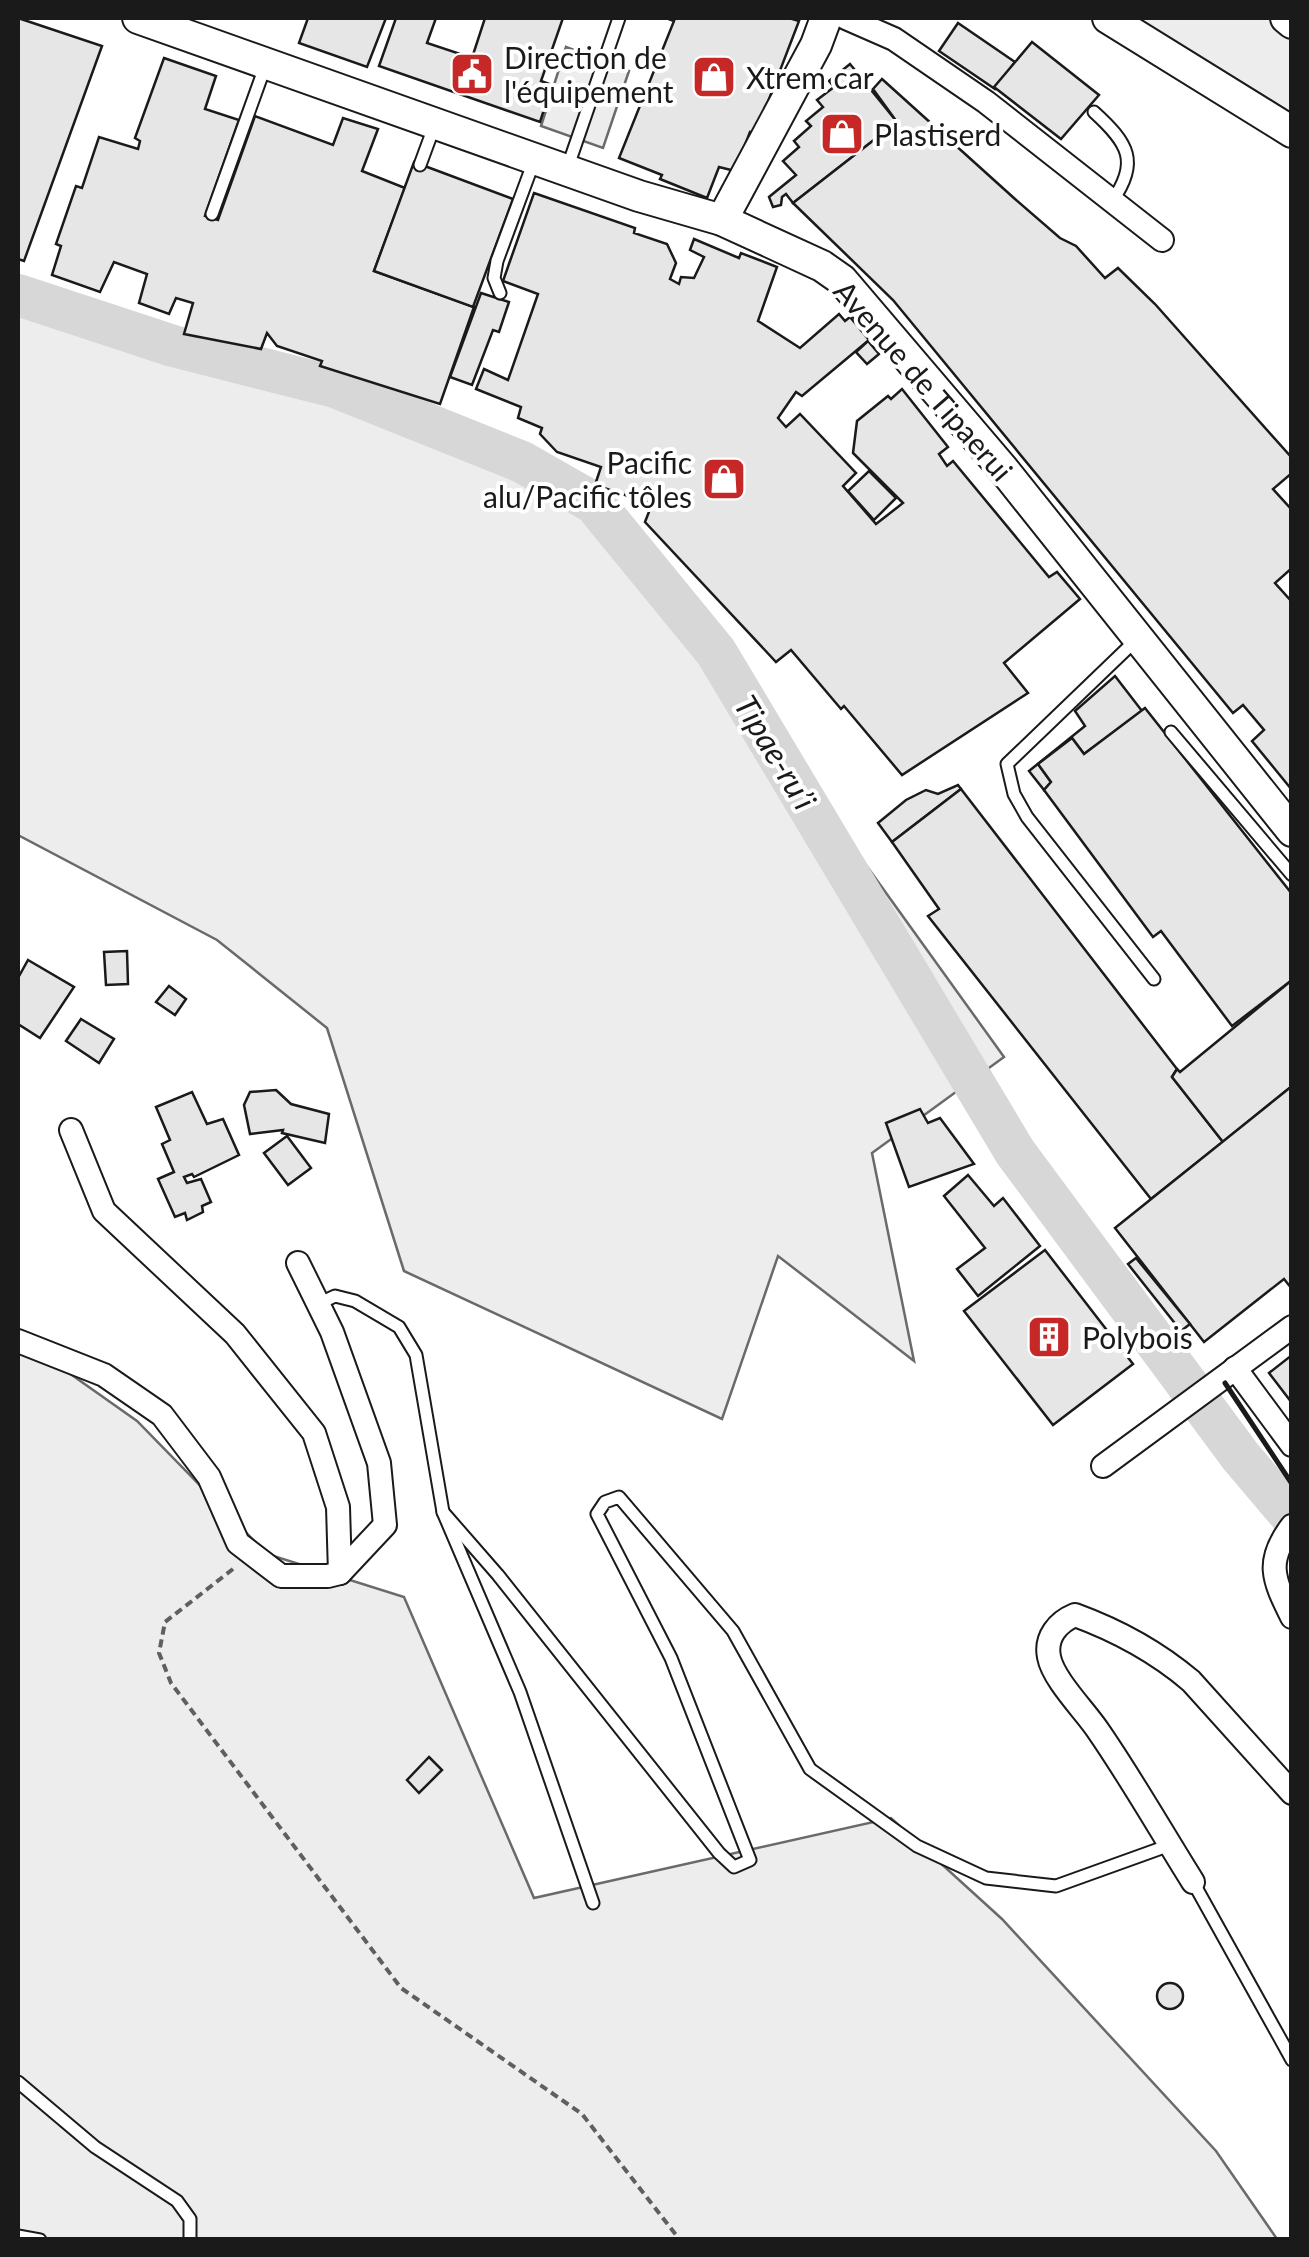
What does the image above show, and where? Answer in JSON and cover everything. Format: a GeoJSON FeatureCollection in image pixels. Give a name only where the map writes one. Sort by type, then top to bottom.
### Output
{"type":"FeatureCollection","features":[{"type":"Feature","properties":{"kind":"main road","name":"Avenue de Tipaerui"},"geometry":{"type":"LineString","coordinates":[[138,18],[639,196],[722,220],[792,251],[842,280],[980,442],[1292,831]]}},
{"type":"Feature","properties":{"kind":"main road"},"geometry":{"type":"LineString","coordinates":[[722,220],[816,45],[826,18]]}},
{"type":"Feature","properties":{"kind":"main road"},"geometry":{"type":"LineString","coordinates":[[1108,18],[1292,132]]}},
{"type":"Feature","properties":{"kind":"main road"},"geometry":{"type":"LineString","coordinates":[[1286,18],[1292,23]]}},
{"type":"Feature","properties":{"kind":"street"},"geometry":{"type":"LineString","coordinates":[[846,18],[894,39],[946,74],[1162,240]]}},
{"type":"Feature","properties":{"kind":"street"},"geometry":{"type":"LineString","coordinates":[[70,1130],[104,1211],[235,1334],[314,1432],[338,1507],[340,1573]]}},
{"type":"Feature","properties":{"kind":"street"},"geometry":{"type":"LineString","coordinates":[[18,1341],[104,1375],[162,1415],[210,1477],[238,1543],[281,1576],[340,1573],[385,1525],[380,1463],[332,1332],[298,1263]]}},
{"type":"Feature","properties":{"kind":"street"},"geometry":{"type":"LineString","coordinates":[[1103,1466],[1292,1326]]}},
{"type":"Feature","properties":{"kind":"street"},"geometry":{"type":"LineString","coordinates":[[1235,1368],[1292,1445]]}},
{"type":"Feature","properties":{"kind":"street"},"geometry":{"type":"LineString","coordinates":[[1292,1526],[1273,1556],[1277,1582],[1292,1617]]}},
{"type":"Feature","properties":{"kind":"street"},"geometry":{"type":"LineString","coordinates":[[1193,1882],[1098,1730],[1052,1666],[1048,1654],[1050,1638],[1063,1620],[1075,1615],[1092,1621],[1174,1666],[1292,1793]]}},
{"type":"Feature","properties":{"kind":"lane"},"geometry":{"type":"LineString","coordinates":[[567,169],[619,18]]}},
{"type":"Feature","properties":{"kind":"lane"},"geometry":{"type":"LineString","coordinates":[[212,214],[266,62]]}},
{"type":"Feature","properties":{"kind":"lane"},"geometry":{"type":"LineString","coordinates":[[1094,112],[1123,142],[1128,160],[1128,175],[1112,202]]}},
{"type":"Feature","properties":{"kind":"lane"},"geometry":{"type":"LineString","coordinates":[[420,165],[435,123]]}},
{"type":"Feature","properties":{"kind":"lane"},"geometry":{"type":"LineString","coordinates":[[500,293],[494,278],[497,261],[535,158]]}},
{"type":"Feature","properties":{"kind":"lane"},"geometry":{"type":"LineString","coordinates":[[1138,638],[1007,764],[1014,794],[1027,817],[1154,979]]}},
{"type":"Feature","properties":{"kind":"lane"},"geometry":{"type":"LineString","coordinates":[[1172,732],[1292,875]]}},
{"type":"Feature","properties":{"kind":"lane"},"geometry":{"type":"LineString","coordinates":[[318,1304],[336,1296],[355,1301],[400,1328],[416,1355],[442,1512],[520,1692],[593,1903]]}},
{"type":"Feature","properties":{"kind":"lane"},"geometry":{"type":"LineString","coordinates":[[442,1512],[498,1575],[734,1867],[750,1860],[671,1658],[597,1514],[605,1502],[619,1498],[733,1631],[810,1768],[917,1846],[986,1878],[1056,1886],[1170,1845]]}},
{"type":"Feature","properties":{"kind":"lane"},"geometry":{"type":"LineString","coordinates":[[1193,1882],[1292,2060]]}},
{"type":"Feature","properties":{"kind":"lane"},"geometry":{"type":"LineString","coordinates":[[18,2082],[95,2147],[177,2201],[190,2219],[190,2240]]}},
{"type":"Feature","properties":{"kind":"lane"},"geometry":{"type":"LineString","coordinates":[[18,2236],[40,2240]]}},
{"type":"Feature","properties":{"kind":"path"},"geometry":{"type":"LineString","coordinates":[[253,1554],[165,1622],[159,1653],[172,1683],[401,1988],[582,2114],[680,2240]]}},
{"type":"Feature","properties":{"kind":"shaded area"},"geometry":{"type":"Polygon","coordinates":[[[1108,18],[1291,18],[1291,134],[1108,18]]]}},
{"type":"Feature","properties":{"kind":"shaded area"},"geometry":{"type":"Polygon","coordinates":[[[566,47],[629,71],[603,148],[541,126],[566,47]]]}},
{"type":"Feature","properties":{"kind":"shaded area"},"geometry":{"type":"Polygon","coordinates":[[[18,311],[330,394],[473,444],[602,519],[713,629],[763,697],[825,808],[1004,1057],[872,1153],[914,1361],[778,1256],[722,1419],[404,1271],[327,1028],[217,940],[18,835],[18,311]]]}},
{"type":"Feature","properties":{"kind":"shaded area"},"geometry":{"type":"Polygon","coordinates":[[[18,1337],[137,1421],[267,1554],[404,1597],[534,1898],[891,1818],[1002,1919],[1216,2151],[1277,2239],[18,2239],[18,1337]]]}},
{"type":"Feature","properties":{"kind":"building"},"geometry":{"type":"Polygon","coordinates":[[[18,18],[102,46],[24,261],[18,259],[18,18]]]}},
{"type":"Feature","properties":{"kind":"building"},"geometry":{"type":"Polygon","coordinates":[[[308,18],[386,18],[367,67],[299,43],[308,18]]]}},
{"type":"Feature","properties":{"kind":"building","name":"Direction de l'équipement"},"geometry":{"type":"Polygon","coordinates":[[[396,18],[436,18],[427,43],[472,58],[485,18],[563,18],[541,81],[552,85],[540,122],[379,66],[396,18]]]}},
{"type":"Feature","properties":{"kind":"building","name":"Xtrem car"},"geometry":{"type":"Polygon","coordinates":[[[666,18],[799,21],[756,133],[750,132],[735,171],[719,167],[707,198],[619,158],[674,21],[666,18]]]}},
{"type":"Feature","properties":{"kind":"building"},"geometry":{"type":"Polygon","coordinates":[[[958,23],[1015,62],[995,89],[939,51],[958,23]]]}},
{"type":"Feature","properties":{"kind":"building"},"geometry":{"type":"Polygon","coordinates":[[[1032,42],[1099,95],[1061,139],[994,87],[1032,42]]]}},
{"type":"Feature","properties":{"kind":"building"},"geometry":{"type":"Polygon","coordinates":[[[164,58],[216,76],[205,109],[239,120],[205,216],[218,220],[255,116],[333,145],[343,118],[378,129],[362,171],[405,188],[374,271],[474,307],[440,404],[320,366],[322,361],[277,346],[267,333],[261,349],[184,334],[193,303],[176,298],[169,314],[139,303],[147,274],[114,262],[100,292],[52,275],[61,246],[56,244],[76,186],[82,188],[99,137],[138,149],[140,141],[135,138],[164,58]]]}},
{"type":"Feature","properties":{"kind":"building","name":"Plastiserd"},"geometry":{"type":"Polygon","coordinates":[[[850,64],[897,122],[793,203],[786,194],[781,205],[773,207],[769,197],[796,175],[783,161],[799,147],[794,141],[811,126],[806,121],[823,107],[817,100],[834,87],[829,81],[850,64]]]}},
{"type":"Feature","properties":{"kind":"building"},"geometry":{"type":"Polygon","coordinates":[[[882,79],[1060,238],[1076,246],[1105,278],[1118,268],[1292,458],[1292,473],[1273,489],[1292,510],[1292,568],[1275,583],[1292,602],[1292,790],[1252,741],[1264,730],[1243,705],[1233,713],[893,300],[793,203],[897,122],[873,89],[882,79]]]}},
{"type":"Feature","properties":{"kind":"building"},"geometry":{"type":"Polygon","coordinates":[[[414,162],[513,199],[473,307],[374,271],[414,162]]]}},
{"type":"Feature","properties":{"kind":"building","name":"Pacific alu/Pacific tôles"},"geometry":{"type":"Polygon","coordinates":[[[534,193],[635,228],[634,233],[667,244],[676,263],[670,279],[679,284],[681,277],[694,278],[704,257],[690,250],[694,239],[739,258],[741,253],[777,267],[758,321],[800,348],[839,314],[845,321],[850,317],[869,340],[802,396],[796,392],[778,418],[786,427],[800,414],[856,473],[843,486],[876,524],[903,503],[853,453],[857,421],[902,389],[948,447],[939,454],[947,466],[953,461],[1049,577],[1057,572],[1080,599],[1004,663],[1028,693],[902,775],[791,650],[776,662],[645,522],[652,504],[595,485],[601,467],[557,452],[540,434],[542,428],[518,418],[521,407],[476,389],[484,369],[508,380],[538,294],[503,281],[534,193]]]}},
{"type":"Feature","properties":{"kind":"building"},"geometry":{"type":"Polygon","coordinates":[[[481,293],[509,302],[499,332],[493,330],[472,385],[450,377],[481,293]]]}},
{"type":"Feature","properties":{"kind":"building"},"geometry":{"type":"Polygon","coordinates":[[[868,341],[879,354],[867,364],[856,352],[868,341]]]}},
{"type":"Feature","properties":{"kind":"building"},"geometry":{"type":"Polygon","coordinates":[[[869,471],[896,498],[874,520],[848,491],[869,471]]]}},
{"type":"Feature","properties":{"kind":"building"},"geometry":{"type":"Polygon","coordinates":[[[1115,676],[1142,711],[1084,754],[1072,738],[1038,764],[1051,782],[1044,790],[1029,771],[1085,726],[1075,711],[1115,676]]]}},
{"type":"Feature","properties":{"kind":"building"},"geometry":{"type":"Polygon","coordinates":[[[1145,708],[1292,894],[1292,980],[1232,1026],[1161,931],[1153,937],[1044,790],[1051,782],[1038,764],[1072,738],[1084,754],[1145,708]]]}},
{"type":"Feature","properties":{"kind":"building"},"geometry":{"type":"Polygon","coordinates":[[[958,785],[961,789],[892,842],[878,823],[906,800],[926,790],[938,794],[958,785]]]}},
{"type":"Feature","properties":{"kind":"building"},"geometry":{"type":"Polygon","coordinates":[[[961,789],[1177,1069],[1172,1077],[1223,1142],[1151,1199],[928,916],[939,909],[892,842],[961,789]]]}},
{"type":"Feature","properties":{"kind":"building"},"geometry":{"type":"Polygon","coordinates":[[[127,951],[128,984],[106,985],[104,952],[127,951]]]}},
{"type":"Feature","properties":{"kind":"building"},"geometry":{"type":"Polygon","coordinates":[[[28,960],[74,987],[40,1038],[18,1024],[18,978],[28,960]]]}},
{"type":"Feature","properties":{"kind":"building"},"geometry":{"type":"Polygon","coordinates":[[[1292,980],[1292,1086],[1223,1142],[1172,1077],[1177,1069],[1180,1072],[1292,980]]]}},
{"type":"Feature","properties":{"kind":"building"},"geometry":{"type":"Polygon","coordinates":[[[169,986],[186,999],[175,1015],[156,1002],[169,986]]]}},
{"type":"Feature","properties":{"kind":"building"},"geometry":{"type":"Polygon","coordinates":[[[81,1019],[114,1039],[99,1063],[66,1041],[81,1019]]]}},
{"type":"Feature","properties":{"kind":"building"},"geometry":{"type":"Polygon","coordinates":[[[1292,1086],[1292,1289],[1284,1279],[1204,1342],[1115,1228],[1292,1086]]]}},
{"type":"Feature","properties":{"kind":"building"},"geometry":{"type":"Polygon","coordinates":[[[276,1090],[291,1104],[329,1114],[325,1143],[282,1133],[283,1130],[250,1134],[244,1105],[250,1092],[276,1090]]]}},
{"type":"Feature","properties":{"kind":"building"},"geometry":{"type":"Polygon","coordinates":[[[192,1092],[207,1124],[223,1119],[239,1155],[194,1177],[184,1177],[187,1183],[201,1179],[211,1202],[202,1206],[203,1212],[187,1220],[185,1213],[175,1217],[158,1179],[174,1172],[162,1144],[170,1140],[156,1107],[192,1092]]]}},
{"type":"Feature","properties":{"kind":"building"},"geometry":{"type":"Polygon","coordinates":[[[920,1109],[928,1123],[940,1118],[974,1164],[909,1187],[886,1123],[920,1109]]]}},
{"type":"Feature","properties":{"kind":"building"},"geometry":{"type":"Polygon","coordinates":[[[287,1136],[311,1168],[288,1185],[264,1153],[287,1136]]]}},
{"type":"Feature","properties":{"kind":"building","name":"Polybois"},"geometry":{"type":"Polygon","coordinates":[[[968,1175],[994,1206],[1003,1198],[1040,1246],[978,1296],[957,1269],[985,1248],[944,1196],[968,1175]]]}},
{"type":"Feature","properties":{"kind":"building","name":"Polybois"},"geometry":{"type":"Polygon","coordinates":[[[1045,1250],[1133,1364],[1053,1425],[964,1311],[1045,1250]]]}},
{"type":"Feature","properties":{"kind":"building"},"geometry":{"type":"Polygon","coordinates":[[[1136,1258],[1190,1324],[1181,1331],[1128,1264],[1136,1258]]]}},
{"type":"Feature","properties":{"kind":"building","name":"Polybois"},"geometry":{"type":"Polygon","coordinates":[[[1292,1355],[1292,1403],[1269,1373],[1292,1355]]]}},
{"type":"Feature","properties":{"kind":"building"},"geometry":{"type":"Polygon","coordinates":[[[429,1757],[442,1770],[419,1793],[407,1780],[429,1757]]]}},
{"type":"Feature","properties":{"kind":"building"},"geometry":{"type":"Polygon","coordinates":[[[1170,1983],[1179,1987],[1183,1996],[1179,2005],[1170,2009],[1161,2005],[1157,1996],[1161,1987],[1170,1983]]]}},
{"type":"Feature","properties":{"kind":"waterway","name":"Tipae-ru’i"},"geometry":{"type":"LineString","coordinates":[[18,295],[173,346],[335,387],[522,462],[594,503],[716,652],[1015,1152],[1241,1457],[1292,1517]]}},
{"type":"Feature","properties":{"kind":"wall"},"geometry":{"type":"LineString","coordinates":[[1225,1383],[1292,1484]]}},
{"type":"Feature","properties":{"kind":"place","name":"Direction de l'équipement"},"geometry":{"type":"Point","coordinates":[472,74]}},
{"type":"Feature","properties":{"kind":"place","name":"Xtrem car"},"geometry":{"type":"Point","coordinates":[714,77]}},
{"type":"Feature","properties":{"kind":"place","name":"Plastiserd"},"geometry":{"type":"Point","coordinates":[842,134]}},
{"type":"Feature","properties":{"kind":"place","name":"Pacific alu/Pacific tôles"},"geometry":{"type":"Point","coordinates":[724,479]}},
{"type":"Feature","properties":{"kind":"place","name":"Polybois"},"geometry":{"type":"Point","coordinates":[1049,1337]}}]}
